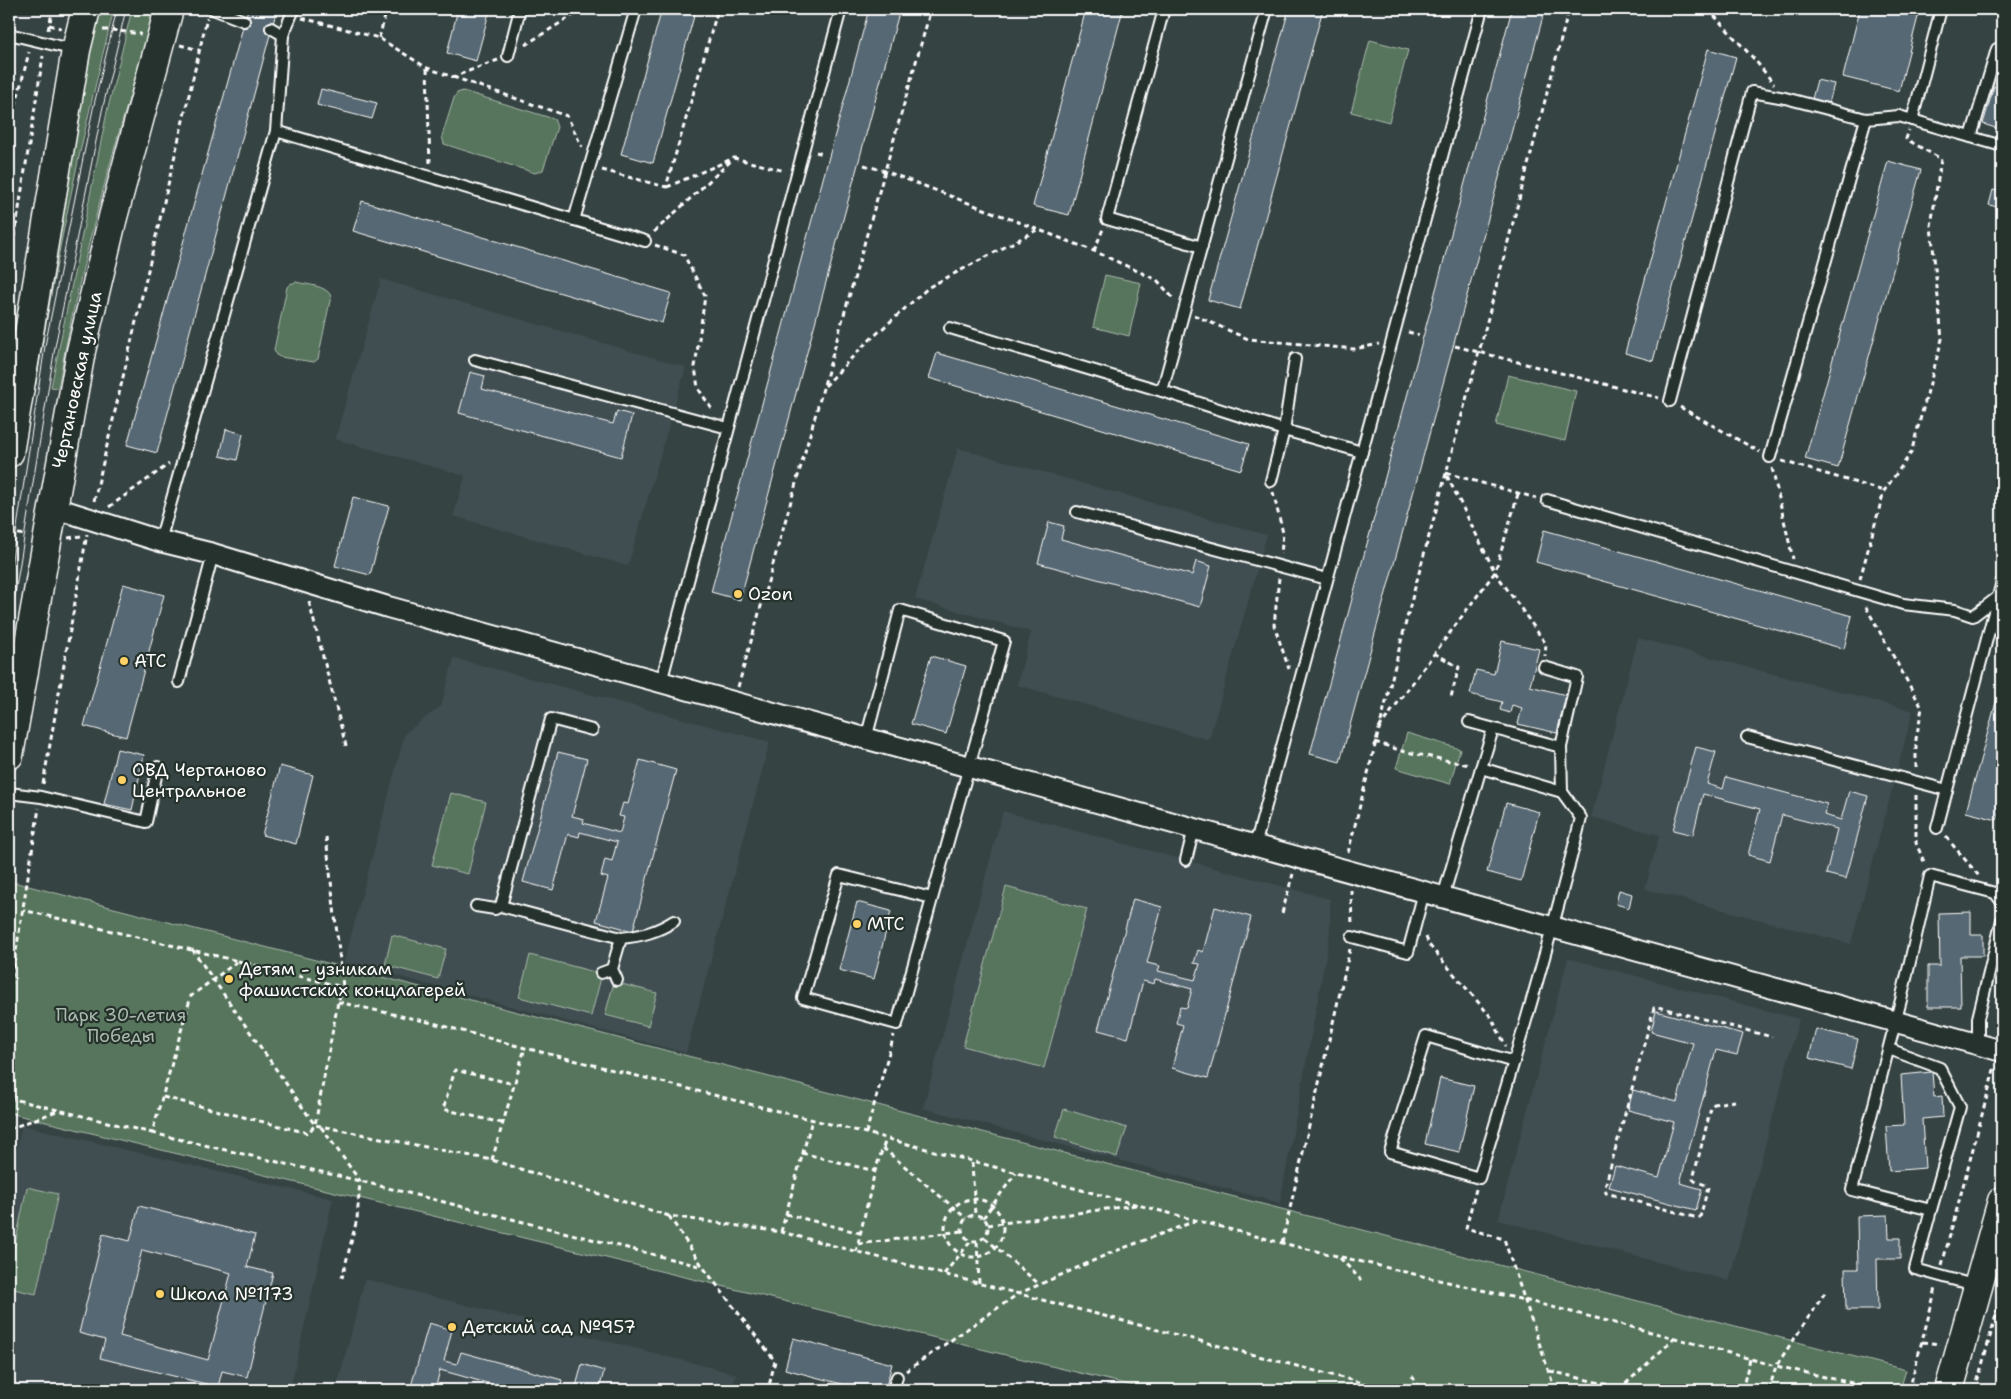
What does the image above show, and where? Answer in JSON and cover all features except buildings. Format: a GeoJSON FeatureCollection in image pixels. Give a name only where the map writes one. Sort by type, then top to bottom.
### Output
{"type":"FeatureCollection","features":[{"type":"Feature","properties":{"kind":"main road"},"geometry":{"type":"LineString","coordinates":[[9,453],[86,43],[86,9]]}},
{"type":"Feature","properties":{"kind":"main road","name":"Чертановская улица"},"geometry":{"type":"LineString","coordinates":[[9,756],[52,507],[85,332],[169,9]]}},
{"type":"Feature","properties":{"kind":"main road"},"geometry":{"type":"LineString","coordinates":[[1949,1390],[1990,1290],[2002,1201]]}},
{"type":"Feature","properties":{"kind":"street"},"geometry":{"type":"LineString","coordinates":[[52,507],[160,541],[213,554],[376,603],[2001,1050]]}},
{"type":"Feature","properties":{"kind":"lane"},"geometry":{"type":"LineString","coordinates":[[508,56],[520,9]]}},
{"type":"Feature","properties":{"kind":"lane"},"geometry":{"type":"LineString","coordinates":[[574,220],[636,9]]}},
{"type":"Feature","properties":{"kind":"lane"},"geometry":{"type":"LineString","coordinates":[[661,682],[841,9]]}},
{"type":"Feature","properties":{"kind":"lane"},"geometry":{"type":"LineString","coordinates":[[1164,9],[1107,219],[1202,247]]}},
{"type":"Feature","properties":{"kind":"lane"},"geometry":{"type":"LineString","coordinates":[[1162,391],[1267,9]]}},
{"type":"Feature","properties":{"kind":"lane"},"geometry":{"type":"LineString","coordinates":[[1255,846],[1482,9]]}},
{"type":"Feature","properties":{"kind":"lane"},"geometry":{"type":"LineString","coordinates":[[1912,120],[1941,9]]}},
{"type":"Feature","properties":{"kind":"lane"},"geometry":{"type":"LineString","coordinates":[[160,541],[276,131],[283,35],[293,12]]}},
{"type":"Feature","properties":{"kind":"lane"},"geometry":{"type":"LineString","coordinates":[[210,13],[244,21]]}},
{"type":"Feature","properties":{"kind":"lane"},"geometry":{"type":"LineString","coordinates":[[271,28],[283,35]]}},
{"type":"Feature","properties":{"kind":"lane"},"geometry":{"type":"LineString","coordinates":[[9,34],[45,43],[86,43]]}},
{"type":"Feature","properties":{"kind":"lane"},"geometry":{"type":"LineString","coordinates":[[1972,137],[1997,49],[2002,50]]}},
{"type":"Feature","properties":{"kind":"lane"},"geometry":{"type":"LineString","coordinates":[[1670,401],[1752,92],[1866,118],[1899,116],[2002,146]]}},
{"type":"Feature","properties":{"kind":"lane"},"geometry":{"type":"LineString","coordinates":[[1770,457],[1866,118]]}},
{"type":"Feature","properties":{"kind":"lane"},"geometry":{"type":"LineString","coordinates":[[276,131],[645,241]]}},
{"type":"Feature","properties":{"kind":"lane"},"geometry":{"type":"LineString","coordinates":[[950,328],[1362,452]]}},
{"type":"Feature","properties":{"kind":"lane"},"geometry":{"type":"LineString","coordinates":[[1270,481],[1284,430],[1295,359]]}},
{"type":"Feature","properties":{"kind":"lane"},"geometry":{"type":"LineString","coordinates":[[474,360],[728,428]]}},
{"type":"Feature","properties":{"kind":"lane"},"geometry":{"type":"LineString","coordinates":[[1547,500],[1903,604],[1955,610],[1973,616],[2000,598]]}},
{"type":"Feature","properties":{"kind":"lane"},"geometry":{"type":"LineString","coordinates":[[1077,512],[1327,579]]}},
{"type":"Feature","properties":{"kind":"lane"},"geometry":{"type":"LineString","coordinates":[[180,682],[213,554]]}},
{"type":"Feature","properties":{"kind":"lane"},"geometry":{"type":"LineString","coordinates":[[1938,828],[2000,598],[2002,581]]}},
{"type":"Feature","properties":{"kind":"lane"},"geometry":{"type":"LineString","coordinates":[[866,738],[900,610],[1004,641],[897,1024],[803,998],[839,875],[932,898]]}},
{"type":"Feature","properties":{"kind":"lane"},"geometry":{"type":"LineString","coordinates":[[1514,1062],[1426,1036],[1390,1152],[1479,1178],[1514,1062],[1554,928],[1581,818],[1562,792],[1561,748],[1578,677],[1544,667]]}},
{"type":"Feature","properties":{"kind":"lane"},"geometry":{"type":"LineString","coordinates":[[476,906],[495,910],[501,906],[551,719],[592,730]]}},
{"type":"Feature","properties":{"kind":"lane"},"geometry":{"type":"LineString","coordinates":[[1469,722],[1561,748]]}},
{"type":"Feature","properties":{"kind":"lane"},"geometry":{"type":"LineString","coordinates":[[1352,937],[1408,952],[1418,918],[1434,895],[1481,768],[1493,729]]}},
{"type":"Feature","properties":{"kind":"lane"},"geometry":{"type":"LineString","coordinates":[[1747,737],[1947,790]]}},
{"type":"Feature","properties":{"kind":"lane"},"geometry":{"type":"LineString","coordinates":[[9,793],[40,797],[146,822],[158,767]]}},
{"type":"Feature","properties":{"kind":"lane"},"geometry":{"type":"LineString","coordinates":[[1481,768],[1562,792]]}},
{"type":"Feature","properties":{"kind":"lane"},"geometry":{"type":"LineString","coordinates":[[1186,860],[1194,829]]}},
{"type":"Feature","properties":{"kind":"lane"},"geometry":{"type":"LineString","coordinates":[[1931,1210],[1852,1190],[1889,1049],[1930,876],[1994,893],[2002,902]]}},
{"type":"Feature","properties":{"kind":"lane"},"geometry":{"type":"LineString","coordinates":[[501,906],[621,938],[653,933],[674,921]]}},
{"type":"Feature","properties":{"kind":"lane"},"geometry":{"type":"LineString","coordinates":[[1978,1044],[1978,1018],[2002,920]]}},
{"type":"Feature","properties":{"kind":"lane"},"geometry":{"type":"LineString","coordinates":[[617,980],[612,969],[621,938]]}},
{"type":"Feature","properties":{"kind":"lane"},"geometry":{"type":"LineString","coordinates":[[601,973],[612,969]]}},
{"type":"Feature","properties":{"kind":"lane"},"geometry":{"type":"LineString","coordinates":[[1889,1049],[1940,1068],[1960,1107],[1915,1269],[1990,1290]]}},
{"type":"Feature","properties":{"kind":"lane"},"geometry":{"type":"LineString","coordinates":[[893,1390],[897,1377]]}},
{"type":"Feature","properties":{"kind":"path"},"geometry":{"type":"LineString","coordinates":[[9,272],[45,43],[53,9]]}},
{"type":"Feature","properties":{"kind":"path"},"geometry":{"type":"LineString","coordinates":[[379,38],[387,9]]}},
{"type":"Feature","properties":{"kind":"path"},"geometry":{"type":"LineString","coordinates":[[453,77],[508,56],[578,12],[579,9]]}},
{"type":"Feature","properties":{"kind":"path"},"geometry":{"type":"LineString","coordinates":[[666,187],[718,9]]}},
{"type":"Feature","properties":{"kind":"path"},"geometry":{"type":"LineString","coordinates":[[733,702],[931,9]]}},
{"type":"Feature","properties":{"kind":"path"},"geometry":{"type":"LineString","coordinates":[[1282,1243],[1352,937],[1352,894],[1344,870],[1378,729],[1569,9]]}},
{"type":"Feature","properties":{"kind":"path"},"geometry":{"type":"LineString","coordinates":[[1708,9],[1755,60],[1784,98]]}},
{"type":"Feature","properties":{"kind":"path"},"geometry":{"type":"LineString","coordinates":[[293,12],[379,38],[427,68],[567,116],[591,167],[666,187],[734,158],[797,174]]}},
{"type":"Feature","properties":{"kind":"path"},"geometry":{"type":"LineString","coordinates":[[9,995],[40,797],[90,520],[210,13]]}},
{"type":"Feature","properties":{"kind":"path"},"geometry":{"type":"LineString","coordinates":[[86,43],[103,30],[150,36]]}},
{"type":"Feature","properties":{"kind":"path"},"geometry":{"type":"LineString","coordinates":[[9,132],[32,40]]}},
{"type":"Feature","properties":{"kind":"path"},"geometry":{"type":"LineString","coordinates":[[427,68],[432,177]]}},
{"type":"Feature","properties":{"kind":"path"},"geometry":{"type":"LineString","coordinates":[[1912,120],[1906,139],[1941,159],[1931,226],[1942,339],[1911,453],[1884,491],[1857,591],[1922,708],[1916,739],[1916,843],[1930,876]]}},
{"type":"Feature","properties":{"kind":"path"},"geometry":{"type":"LineString","coordinates":[[728,428],[720,424],[698,388],[695,367],[705,296],[684,255],[645,241],[734,158]]}},
{"type":"Feature","properties":{"kind":"path"},"geometry":{"type":"LineString","coordinates":[[864,165],[885,171],[1094,251],[1157,280],[1185,311],[1248,339],[1354,350],[1392,340]]}},
{"type":"Feature","properties":{"kind":"path"},"geometry":{"type":"LineString","coordinates":[[1094,251],[1107,219]]}},
{"type":"Feature","properties":{"kind":"path"},"geometry":{"type":"LineString","coordinates":[[823,388],[863,346],[929,287],[1038,230]]}},
{"type":"Feature","properties":{"kind":"path"},"geometry":{"type":"LineString","coordinates":[[1455,346],[1670,401],[1770,457],[1884,491]]}},
{"type":"Feature","properties":{"kind":"path"},"geometry":{"type":"LineString","coordinates":[[90,520],[187,451]]}},
{"type":"Feature","properties":{"kind":"path"},"geometry":{"type":"LineString","coordinates":[[1770,457],[1796,573]]}},
{"type":"Feature","properties":{"kind":"path"},"geometry":{"type":"LineString","coordinates":[[1446,474],[1547,500]]}},
{"type":"Feature","properties":{"kind":"path"},"geometry":{"type":"LineString","coordinates":[[1446,474],[1495,572],[1546,644],[1544,667]]}},
{"type":"Feature","properties":{"kind":"path"},"geometry":{"type":"LineString","coordinates":[[1270,481],[1283,533],[1280,560]]}},
{"type":"Feature","properties":{"kind":"path"},"geometry":{"type":"LineString","coordinates":[[1378,729],[1495,572],[1518,494]]}},
{"type":"Feature","properties":{"kind":"path"},"geometry":{"type":"LineString","coordinates":[[1279,570],[1274,625],[1297,691]]}},
{"type":"Feature","properties":{"kind":"path"},"geometry":{"type":"LineString","coordinates":[[305,581],[346,746]]}},
{"type":"Feature","properties":{"kind":"path"},"geometry":{"type":"LineString","coordinates":[[1434,653],[1459,667],[1451,697]]}},
{"type":"Feature","properties":{"kind":"path"},"geometry":{"type":"LineString","coordinates":[[1375,742],[1481,768]]}},
{"type":"Feature","properties":{"kind":"path"},"geometry":{"type":"LineString","coordinates":[[1938,828],[1994,893]]}},
{"type":"Feature","properties":{"kind":"path"},"geometry":{"type":"LineString","coordinates":[[163,1097],[308,1133],[315,1124],[338,1002],[343,987],[326,837]]}},
{"type":"Feature","properties":{"kind":"path"},"geometry":{"type":"LineString","coordinates":[[1282,912],[1295,866]]}},
{"type":"Feature","properties":{"kind":"path"},"geometry":{"type":"LineString","coordinates":[[23,910],[192,949],[343,987]]}},
{"type":"Feature","properties":{"kind":"path"},"geometry":{"type":"LineString","coordinates":[[1418,918],[1429,945],[1491,1017],[1514,1062]]}},
{"type":"Feature","properties":{"kind":"path"},"geometry":{"type":"LineString","coordinates":[[192,949],[315,1124],[492,1160],[669,1216],[780,1232],[1389,1390]]}},
{"type":"Feature","properties":{"kind":"path"},"geometry":{"type":"LineString","coordinates":[[152,1133],[190,996],[238,961]]}},
{"type":"Feature","properties":{"kind":"path"},"geometry":{"type":"LineString","coordinates":[[338,1002],[433,1023],[525,1048],[866,1133],[1340,1258],[1524,1300],[1776,1366],[1884,1390]]}},
{"type":"Feature","properties":{"kind":"path"},"geometry":{"type":"LineString","coordinates":[[1734,1101],[1714,1104],[1711,1108],[1692,1179],[1708,1188],[1700,1217],[1606,1193],[1605,1186],[1654,1008],[1658,1007],[1772,1037]]}},
{"type":"Feature","properties":{"kind":"path"},"geometry":{"type":"LineString","coordinates":[[866,1133],[897,1024]]}},
{"type":"Feature","properties":{"kind":"path"},"geometry":{"type":"LineString","coordinates":[[492,1160],[525,1048]]}},
{"type":"Feature","properties":{"kind":"path"},"geometry":{"type":"LineString","coordinates":[[1909,1390],[2001,1050]]}},
{"type":"Feature","properties":{"kind":"path"},"geometry":{"type":"LineString","coordinates":[[502,1123],[443,1109],[455,1070],[514,1084]]}},
{"type":"Feature","properties":{"kind":"path"},"geometry":{"type":"LineString","coordinates":[[9,1098],[360,1181],[703,1267]]}},
{"type":"Feature","properties":{"kind":"path"},"geometry":{"type":"LineString","coordinates":[[9,1129],[58,1110]]}},
{"type":"Feature","properties":{"kind":"path"},"geometry":{"type":"LineString","coordinates":[[780,1232],[812,1120]]}},
{"type":"Feature","properties":{"kind":"path"},"geometry":{"type":"LineString","coordinates":[[321,1126],[360,1181],[357,1220],[342,1278]]}},
{"type":"Feature","properties":{"kind":"path"},"geometry":{"type":"LineString","coordinates":[[856,1252],[875,1172],[886,1139]]}},
{"type":"Feature","properties":{"kind":"path"},"geometry":{"type":"LineString","coordinates":[[883,1148],[966,1218]]}},
{"type":"Feature","properties":{"kind":"path"},"geometry":{"type":"LineString","coordinates":[[802,1153],[875,1172]]}},
{"type":"Feature","properties":{"kind":"path"},"geometry":{"type":"LineString","coordinates":[[972,1162],[975,1215]]}},
{"type":"Feature","properties":{"kind":"path"},"geometry":{"type":"LineString","coordinates":[[984,1218],[1016,1173]]}},
{"type":"Feature","properties":{"kind":"path"},"geometry":{"type":"LineString","coordinates":[[1479,1178],[1466,1228],[1504,1239],[1556,1390]]}},
{"type":"Feature","properties":{"kind":"path"},"geometry":{"type":"LineString","coordinates":[[974,1200],[982,1200],[992,1206],[1000,1216],[1003,1232],[996,1247],[990,1252],[978,1256],[961,1253],[953,1247],[946,1233],[948,1217],[954,1208],[966,1201],[974,1200]]}},
{"type":"Feature","properties":{"kind":"path"},"geometry":{"type":"LineString","coordinates":[[988,1225],[1140,1205]]}},
{"type":"Feature","properties":{"kind":"path"},"geometry":{"type":"LineString","coordinates":[[786,1214],[860,1233]]}},
{"type":"Feature","properties":{"kind":"path"},"geometry":{"type":"LineString","coordinates":[[975,1215],[984,1218],[988,1225],[985,1238],[977,1242],[966,1239],[962,1231],[963,1222],[966,1218],[975,1215]]}},
{"type":"Feature","properties":{"kind":"path"},"geometry":{"type":"LineString","coordinates":[[669,1216],[703,1267],[775,1360],[768,1390]]}},
{"type":"Feature","properties":{"kind":"path"},"geometry":{"type":"LineString","coordinates":[[897,1377],[1018,1294],[1113,1252],[1198,1220]]}},
{"type":"Feature","properties":{"kind":"path"},"geometry":{"type":"LineString","coordinates":[[858,1244],[962,1231]]}},
{"type":"Feature","properties":{"kind":"path"},"geometry":{"type":"LineString","coordinates":[[985,1238],[1040,1284]]}},
{"type":"Feature","properties":{"kind":"path"},"geometry":{"type":"LineString","coordinates":[[944,1274],[971,1241]]}},
{"type":"Feature","properties":{"kind":"path"},"geometry":{"type":"LineString","coordinates":[[977,1242],[979,1283]]}},
{"type":"Feature","properties":{"kind":"path"},"geometry":{"type":"LineString","coordinates":[[1340,1258],[1361,1280]]}},
{"type":"Feature","properties":{"kind":"path"},"geometry":{"type":"LineString","coordinates":[[1975,1390],[1990,1290]]}},
{"type":"Feature","properties":{"kind":"path"},"geometry":{"type":"LineString","coordinates":[[1769,1390],[1776,1366],[1826,1291]]}},
{"type":"Feature","properties":{"kind":"path"},"geometry":{"type":"LineString","coordinates":[[1922,1342],[1940,1344],[1942,1336]]}},
{"type":"Feature","properties":{"kind":"path"},"geometry":{"type":"LineString","coordinates":[[1550,1371],[1620,1389],[1675,1338]]}},
{"type":"Feature","properties":{"kind":"path"},"geometry":{"type":"LineString","coordinates":[[1742,1390],[1750,1359]]}},
{"type":"Feature","properties":{"kind":"path"},"geometry":{"type":"LineString","coordinates":[[1412,1376],[1421,1390]]}},
{"type":"Feature","properties":{"kind":"shaded area"},"geometry":{"type":"Polygon","coordinates":[[[381,279],[686,367],[628,566],[453,516],[465,476],[335,439],[381,279]]]}},
{"type":"Feature","properties":{"kind":"shaded area"},"geometry":{"type":"Polygon","coordinates":[[[958,448],[1267,535],[1209,740],[1017,685],[1031,632],[915,599],[958,448]]]}},
{"type":"Feature","properties":{"kind":"shaded area"},"geometry":{"type":"Polygon","coordinates":[[[1638,638],[1913,711],[1851,944],[1645,889],[1659,835],[1591,817],[1638,638]]]}},
{"type":"Feature","properties":{"kind":"shaded area"},"geometry":{"type":"Polygon","coordinates":[[[454,658],[770,742],[686,1053],[344,962],[405,733],[441,706],[454,658]]]}},
{"type":"Feature","properties":{"kind":"shaded area"},"geometry":{"type":"Polygon","coordinates":[[[1003,811],[1330,899],[1330,934],[1280,1203],[923,1108],[1003,811]]]}},
{"type":"Feature","properties":{"kind":"shaded area"},"geometry":{"type":"Polygon","coordinates":[[[1568,958],[1799,1019],[1729,1281],[1498,1220],[1568,958]]]}},
{"type":"Feature","properties":{"kind":"shaded area","name":"Школа №1173"},"geometry":{"type":"Polygon","coordinates":[[[22,1125],[333,1199],[290,1390],[18,1390],[9,1388],[9,1183],[22,1125]]]}},
{"type":"Feature","properties":{"kind":"shaded area","name":"Детский сад №957"},"geometry":{"type":"Polygon","coordinates":[[[365,1279],[736,1374],[732,1390],[336,1390],[365,1279]]]}},
{"type":"Feature","properties":{"kind":"green space"},"geometry":{"type":"Polygon","coordinates":[[[97,9],[114,9],[70,196],[36,385],[30,384],[97,9]]]}},
{"type":"Feature","properties":{"kind":"green space"},"geometry":{"type":"Polygon","coordinates":[[[132,9],[158,9],[101,198],[77,293],[58,388],[51,387],[107,112],[132,9]]]}},
{"type":"Feature","properties":{"kind":"green space"},"geometry":{"type":"Polygon","coordinates":[[[1370,40],[1408,50],[1389,122],[1351,112],[1370,40]]]}},
{"type":"Feature","properties":{"kind":"green space"},"geometry":{"type":"Polygon","coordinates":[[[463,91],[554,119],[557,127],[543,170],[535,173],[444,144],[442,136],[454,98],[457,93],[463,91]]]}},
{"type":"Feature","properties":{"kind":"green space"},"geometry":{"type":"Polygon","coordinates":[[[1105,275],[1141,283],[1129,336],[1093,327],[1105,275]]]}},
{"type":"Feature","properties":{"kind":"green space"},"geometry":{"type":"Polygon","coordinates":[[[296,282],[321,288],[329,292],[331,296],[318,359],[314,362],[280,357],[276,355],[274,350],[287,287],[296,282]]]}},
{"type":"Feature","properties":{"kind":"green space"},"geometry":{"type":"Polygon","coordinates":[[[1508,375],[1576,391],[1565,441],[1496,425],[1508,375]]]}},
{"type":"Feature","properties":{"kind":"green space"},"geometry":{"type":"Polygon","coordinates":[[[1407,733],[1460,749],[1450,784],[1396,768],[1407,733]]]}},
{"type":"Feature","properties":{"kind":"green space"},"geometry":{"type":"Polygon","coordinates":[[[451,793],[486,802],[468,874],[432,865],[451,793]]]}},
{"type":"Feature","properties":{"kind":"green space","name":"Парк 30-летия Победы"},"geometry":{"type":"Polygon","coordinates":[[[9,881],[1906,1370],[1900,1390],[1150,1390],[9,1113],[9,881]]]}},
{"type":"Feature","properties":{"kind":"green space"},"geometry":{"type":"Polygon","coordinates":[[[1006,887],[1087,909],[1044,1068],[963,1046],[1006,887]]]}},
{"type":"Feature","properties":{"kind":"green space"},"geometry":{"type":"Polygon","coordinates":[[[392,935],[446,949],[438,979],[385,965],[392,935]]]}},
{"type":"Feature","properties":{"kind":"green space"},"geometry":{"type":"Polygon","coordinates":[[[530,955],[602,974],[591,1016],[519,997],[530,955]]]}},
{"type":"Feature","properties":{"kind":"green space"},"geometry":{"type":"Polygon","coordinates":[[[614,982],[657,993],[648,1026],[605,1015],[614,982]]]}},
{"type":"Feature","properties":{"kind":"green space"},"geometry":{"type":"Polygon","coordinates":[[[1064,1109],[1127,1128],[1117,1157],[1055,1137],[1064,1109]]]}},
{"type":"Feature","properties":{"kind":"green space"},"geometry":{"type":"Polygon","coordinates":[[[27,1187],[58,1194],[36,1294],[9,1288],[9,1273],[27,1187]]]}},
{"type":"Feature","properties":{"kind":"tram line"},"geometry":{"type":"LineString","coordinates":[[9,579],[45,346],[93,109],[117,9]]}},
{"type":"Feature","properties":{"kind":"tram line"},"geometry":{"type":"LineString","coordinates":[[9,631],[55,347],[102,111],[126,9]]}},
{"type":"Feature","properties":{"kind":"place","name":"Ozon"},"geometry":{"type":"Point","coordinates":[738,594]}},
{"type":"Feature","properties":{"kind":"place","name":"АТС"},"geometry":{"type":"Point","coordinates":[124,661]}},
{"type":"Feature","properties":{"kind":"place","name":"ОВД Чертаново Центральное"},"geometry":{"type":"Point","coordinates":[122,780]}},
{"type":"Feature","properties":{"kind":"place","name":"МТС"},"geometry":{"type":"Point","coordinates":[857,924]}},
{"type":"Feature","properties":{"kind":"place","name":"Детям - узникам фашистских концлагерей"},"geometry":{"type":"Point","coordinates":[229,979]}},
{"type":"Feature","properties":{"kind":"place","name":"Школа №1173"},"geometry":{"type":"Point","coordinates":[160,1294]}},
{"type":"Feature","properties":{"kind":"place","name":"Детский сад №957"},"geometry":{"type":"Point","coordinates":[452,1327]}}]}
